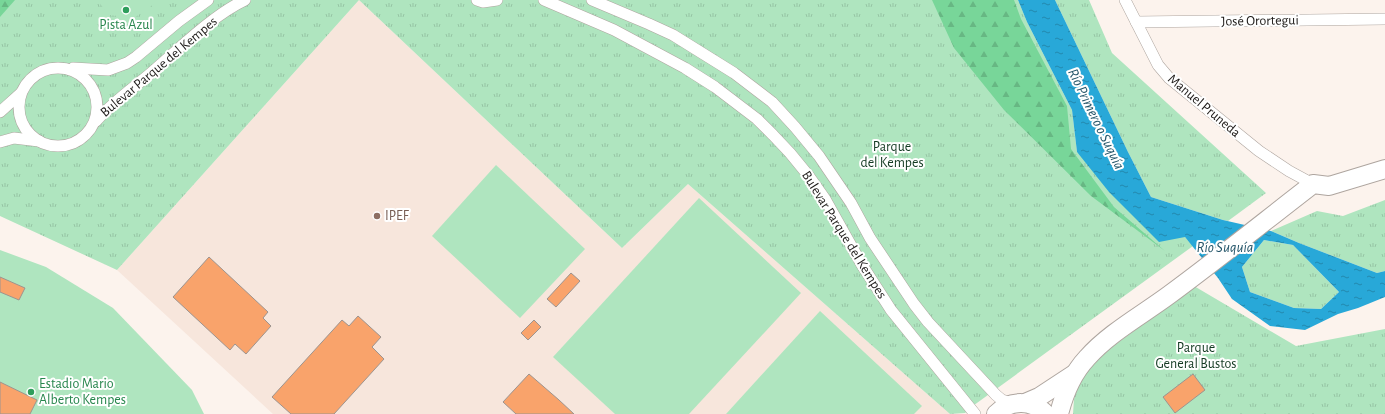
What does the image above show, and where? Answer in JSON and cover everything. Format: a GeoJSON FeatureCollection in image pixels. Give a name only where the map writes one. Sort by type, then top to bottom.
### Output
{"type":"FeatureCollection","features":[{"type":"Feature","properties":{"kind":"main road"},"geometry":{"type":"LineString","coordinates":[[1059,414],[1067,390],[1075,374],[1087,357],[1113,334],[1170,295],[1313,184],[1329,186],[1385,169]]}},
{"type":"Feature","properties":{"kind":"main road"},"geometry":{"type":"LineString","coordinates":[[996,414],[1002,408],[1039,397],[1075,374]]}},
{"type":"Feature","properties":{"kind":"main road"},"geometry":{"type":"LineString","coordinates":[[1019,403],[1035,406],[1046,414]]}},
{"type":"Feature","properties":{"kind":"street","name":"Bulevar Parque del Kempes"},"geometry":{"type":"LineString","coordinates":[[63,68],[108,70],[120,66],[136,57],[179,21],[208,0]]}},
{"type":"Feature","properties":{"kind":"street","name":"Bulevar Parque del Kempes"},"geometry":{"type":"LineString","coordinates":[[94,123],[108,107],[137,85],[206,27],[245,0]]}},
{"type":"Feature","properties":{"kind":"street"},"geometry":{"type":"LineString","coordinates":[[477,0],[483,2],[497,0]]}},
{"type":"Feature","properties":{"kind":"street","name":"Bulevar Parque del Kempes"},"geometry":{"type":"LineString","coordinates":[[544,0],[614,30],[685,68],[715,87],[756,119],[773,135],[790,153],[816,187],[862,266],[891,310],[975,414]]}},
{"type":"Feature","properties":{"kind":"street","name":"Bulevar Parque del Kempes"},"geometry":{"type":"LineString","coordinates":[[592,0],[673,35],[734,73],[772,102],[796,127],[819,156],[851,203],[870,238],[897,280],[928,322],[996,395],[1007,402],[1019,403]]}},
{"type":"Feature","properties":{"kind":"street","name":"Manuel Pruneda"},"geometry":{"type":"LineString","coordinates":[[1125,0],[1158,65],[1169,78],[1259,151],[1289,171],[1313,184]]}},
{"type":"Feature","properties":{"kind":"street","name":"José Orortegui"},"geometry":{"type":"LineString","coordinates":[[1136,22],[1385,19]]}},
{"type":"Feature","properties":{"kind":"street"},"geometry":{"type":"LineString","coordinates":[[0,142],[14,138],[40,141],[55,146],[71,144],[84,136],[94,123],[97,101],[92,87],[83,76],[70,69],[50,68],[38,72],[28,81],[21,94],[19,109],[23,124],[27,131],[40,141]]}},
{"type":"Feature","properties":{"kind":"street"},"geometry":{"type":"LineString","coordinates":[[0,112],[21,94]]}},
{"type":"Feature","properties":{"kind":"shaded area","name":"IPEF"},"geometry":{"type":"Polygon","coordinates":[[[359,0],[622,248],[688,184],[950,414],[273,414],[117,270],[359,0]]]}},
{"type":"Feature","properties":{"kind":"green space"},"geometry":{"type":"Polygon","coordinates":[[[0,0],[359,0],[117,270],[0,216],[0,0]]]}},
{"type":"Feature","properties":{"kind":"green space"},"geometry":{"type":"Polygon","coordinates":[[[0,0],[15,0],[0,17],[0,0]]]}},
{"type":"Feature","properties":{"kind":"green space","name":"Pista Azul"},"geometry":{"type":"Polygon","coordinates":[[[97,0],[160,0],[134,18],[109,15],[97,0]]]}},
{"type":"Feature","properties":{"kind":"green space","name":"Parque del Kempes"},"geometry":{"type":"Polygon","coordinates":[[[359,0],[1018,0],[1027,22],[1072,110],[1077,152],[1185,237],[1193,246],[965,413],[950,414],[688,184],[622,248],[359,0]]]}},
{"type":"Feature","properties":{"kind":"green space"},"geometry":{"type":"Polygon","coordinates":[[[932,0],[1014,0],[1021,19],[1067,106],[1071,149],[1114,207],[1165,251],[1091,196],[1004,110],[954,48],[932,0]]]}},
{"type":"Feature","properties":{"kind":"green space"},"geometry":{"type":"Polygon","coordinates":[[[1055,0],[1089,0],[1112,53],[1266,193],[1228,221],[1151,197],[1055,0]]]}},
{"type":"Feature","properties":{"kind":"green space"},"geometry":{"type":"Polygon","coordinates":[[[496,165],[585,249],[520,318],[432,236],[496,165]]]}},
{"type":"Feature","properties":{"kind":"green space"},"geometry":{"type":"Polygon","coordinates":[[[699,198],[801,293],[689,414],[615,414],[553,357],[699,198]]]}},
{"type":"Feature","properties":{"kind":"green space"},"geometry":{"type":"Polygon","coordinates":[[[1385,200],[1385,271],[1377,273],[1271,231],[1317,211],[1343,216],[1385,200]]]}},
{"type":"Feature","properties":{"kind":"green space"},"geometry":{"type":"Polygon","coordinates":[[[1264,240],[1293,245],[1339,292],[1321,309],[1294,308],[1250,292],[1242,267],[1264,240]]]}},
{"type":"Feature","properties":{"kind":"green space"},"geometry":{"type":"Polygon","coordinates":[[[0,250],[46,267],[113,308],[192,390],[204,414],[0,414],[0,250]]]}},
{"type":"Feature","properties":{"kind":"green space","name":"Parque General Bustos"},"geometry":{"type":"Polygon","coordinates":[[[1194,286],[1296,346],[1385,329],[1385,414],[1073,414],[1074,399],[1080,379],[1100,356],[1194,286]]]}},
{"type":"Feature","properties":{"kind":"green space"},"geometry":{"type":"Polygon","coordinates":[[[820,311],[922,406],[914,414],[726,414],[820,311]]]}},
{"type":"Feature","properties":{"kind":"water","name":"Río Suquía"},"geometry":{"type":"Polygon","coordinates":[[[1018,0],[1055,0],[1151,197],[1223,220],[1271,231],[1377,273],[1385,271],[1385,297],[1338,314],[1305,330],[1270,326],[1232,299],[1218,278],[1185,237],[1159,242],[1109,192],[1077,152],[1072,110],[1027,22],[1018,0]],[[1264,240],[1242,267],[1250,292],[1294,308],[1321,309],[1339,292],[1293,245],[1264,240]]]}},
{"type":"Feature","properties":{"kind":"building"},"geometry":{"type":"Polygon","coordinates":[[[209,257],[268,312],[263,318],[271,326],[246,354],[235,344],[230,350],[173,297],[209,257]]]}},
{"type":"Feature","properties":{"kind":"building"},"geometry":{"type":"Polygon","coordinates":[[[571,273],[580,281],[556,307],[547,299],[571,273]]]}},
{"type":"Feature","properties":{"kind":"building"},"geometry":{"type":"Polygon","coordinates":[[[0,277],[25,288],[19,300],[0,292],[0,277]]]}},
{"type":"Feature","properties":{"kind":"building"},"geometry":{"type":"Polygon","coordinates":[[[358,316],[381,337],[372,347],[384,359],[334,414],[291,414],[272,397],[342,320],[349,326],[358,316]]]}},
{"type":"Feature","properties":{"kind":"building"},"geometry":{"type":"Polygon","coordinates":[[[534,320],[541,327],[528,340],[521,333],[534,320]]]}},
{"type":"Feature","properties":{"kind":"building"},"geometry":{"type":"Polygon","coordinates":[[[529,374],[574,414],[516,414],[503,402],[529,374]]]}},
{"type":"Feature","properties":{"kind":"building"},"geometry":{"type":"Polygon","coordinates":[[[1193,374],[1205,390],[1175,413],[1163,397],[1193,374]]]}},
{"type":"Feature","properties":{"kind":"building"},"geometry":{"type":"Polygon","coordinates":[[[0,382],[37,400],[30,414],[0,414],[0,382]]]}},
{"type":"Feature","properties":{"kind":"place","name":"Pista Azul"},"geometry":{"type":"Point","coordinates":[126,10]}},
{"type":"Feature","properties":{"kind":"place","name":"IPEF"},"geometry":{"type":"Point","coordinates":[377,216]}},
{"type":"Feature","properties":{"kind":"place","name":"Estadio Mario Alberto Kempes"},"geometry":{"type":"Point","coordinates":[31,392]}},
{"type":"Feature","properties":{"kind":"water label","name":"Río Primero o Suquía"},"geometry":{"type":"Point","coordinates":[1096,119]}}]}
